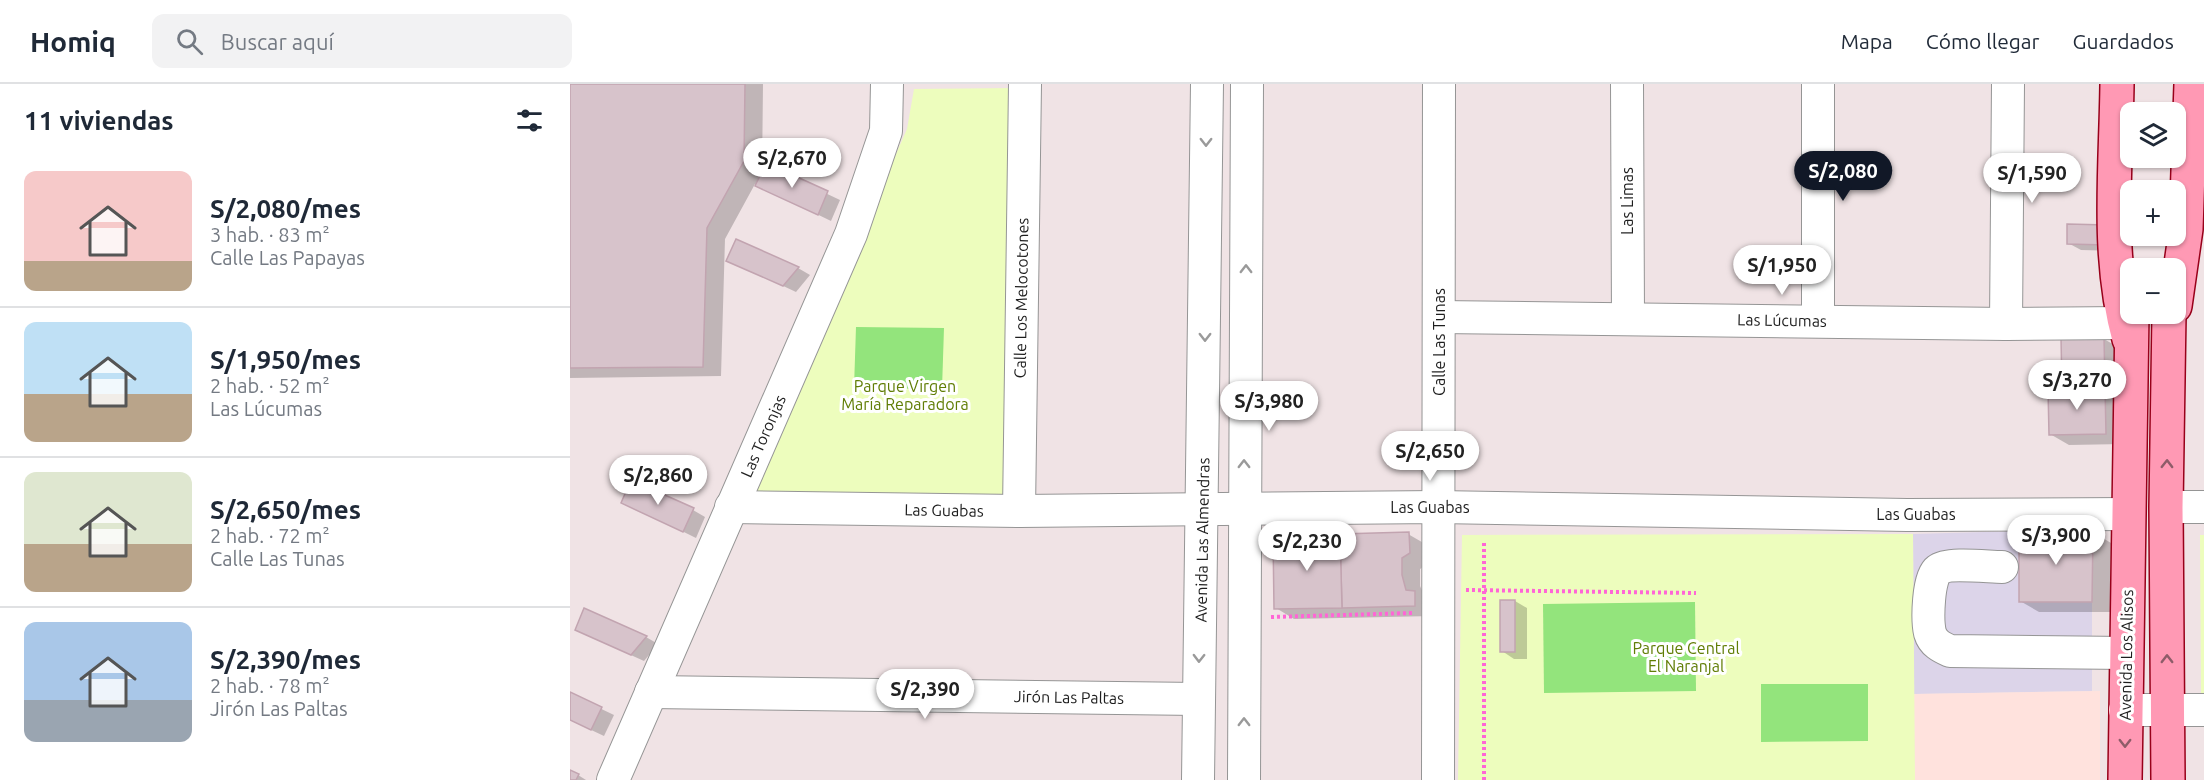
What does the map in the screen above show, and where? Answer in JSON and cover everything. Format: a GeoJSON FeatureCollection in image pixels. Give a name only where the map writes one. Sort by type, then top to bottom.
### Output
{"type":"FeatureCollection","features":[{"type":"Feature","properties":{"kind":"main road","name":"Avenida Los Alisos"},"geometry":{"type":"LineString","coordinates":[[2117,84],[2115,222],[2118,275],[2130,328],[2126,780]]}},
{"type":"Feature","properties":{"kind":"main road"},"geometry":{"type":"LineString","coordinates":[[2134,84],[2134,102]]}},
{"type":"Feature","properties":{"kind":"main road"},"geometry":{"type":"LineString","coordinates":[[2169,84],[2169,102]]}},
{"type":"Feature","properties":{"kind":"main road"},"geometry":{"type":"LineString","coordinates":[[2181,258],[2186,229],[2191,84]]}},
{"type":"Feature","properties":{"kind":"main road"},"geometry":{"type":"LineString","coordinates":[[2168,780],[2166,507],[2172,324]]}},
{"type":"Feature","properties":{"kind":"street","name":"Calle Los Melocotones"},"geometry":{"type":"LineString","coordinates":[[1019,511],[1024,84]]}},
{"type":"Feature","properties":{"kind":"street","name":"Avenida Las Almendras"},"geometry":{"type":"LineString","coordinates":[[1198,780],[1207,84]]}},
{"type":"Feature","properties":{"kind":"street"},"geometry":{"type":"LineString","coordinates":[[1244,780],[1247,84]]}},
{"type":"Feature","properties":{"kind":"street","name":"Calle Las Tunas"},"geometry":{"type":"LineString","coordinates":[[1438,780],[1439,84]]}},
{"type":"Feature","properties":{"kind":"street","name":"Las Limas"},"geometry":{"type":"LineString","coordinates":[[1627,84],[1628,318]]}},
{"type":"Feature","properties":{"kind":"street"},"geometry":{"type":"LineString","coordinates":[[1818,84],[1818,321]]}},
{"type":"Feature","properties":{"kind":"street"},"geometry":{"type":"LineString","coordinates":[[2006,324],[2008,84]]}},
{"type":"Feature","properties":{"kind":"street","name":"Las Toronjas"},"geometry":{"type":"LineString","coordinates":[[613,780],[851,234],[886,131],[895,85]]}},
{"type":"Feature","properties":{"kind":"street","name":"Las Lúcumas"},"geometry":{"type":"LineString","coordinates":[[1439,317],[1818,321],[2130,328]]}},
{"type":"Feature","properties":{"kind":"street","name":"Las Guabas"},"geometry":{"type":"LineString","coordinates":[[731,507],[1019,511],[1244,507],[1438,507],[1907,515],[2129,514]]}},
{"type":"Feature","properties":{"kind":"street"},"geometry":{"type":"LineString","coordinates":[[2166,507],[2204,507]]}},
{"type":"Feature","properties":{"kind":"street"},"geometry":{"type":"LineString","coordinates":[[2002,567],[1949,566],[1938,569],[1930,580],[1930,633],[1937,644],[1950,651],[2126,653]]}},
{"type":"Feature","properties":{"kind":"street","name":"Jirón Las Paltas"},"geometry":{"type":"LineString","coordinates":[[651,692],[1198,699]]}},
{"type":"Feature","properties":{"kind":"street"},"geometry":{"type":"LineString","coordinates":[[2125,710],[2204,710]]}},
{"type":"Feature","properties":{"kind":"path"},"geometry":{"type":"LineString","coordinates":[[1484,543],[1484,780]]}},
{"type":"Feature","properties":{"kind":"path"},"geometry":{"type":"LineString","coordinates":[[1244,617],[1438,601],[1484,590],[1696,593]]}},
{"type":"Feature","properties":{"kind":"shaded area"},"geometry":{"type":"Polygon","coordinates":[[[2019,531],[2019,602],[2092,602],[2092,691],[1914,694],[1913,534],[2019,531]]]}},
{"type":"Feature","properties":{"kind":"shaded area"},"geometry":{"type":"Polygon","coordinates":[[[2100,691],[2100,780],[1915,780],[1914,694],[2100,691]]]}},
{"type":"Feature","properties":{"kind":"green space","name":"Parque Virgen María Reparadora"},"geometry":{"type":"Polygon","coordinates":[[[1016,88],[1010,501],[744,500],[907,129],[914,89],[1016,88]]]}},
{"type":"Feature","properties":{"kind":"green space"},"geometry":{"type":"Polygon","coordinates":[[[856,327],[944,328],[942,389],[854,388],[856,327]]]}},
{"type":"Feature","properties":{"kind":"green space","name":"Parque Central El Naranjal"},"geometry":{"type":"Polygon","coordinates":[[[1913,534],[1915,780],[1458,780],[1462,535],[1913,534]]]}},
{"type":"Feature","properties":{"kind":"green space"},"geometry":{"type":"Polygon","coordinates":[[[2200,535],[2204,535],[2204,694],[2201,694],[2200,535]]]}},
{"type":"Feature","properties":{"kind":"green space"},"geometry":{"type":"Polygon","coordinates":[[[1695,602],[1696,691],[1544,693],[1543,604],[1695,602]]]}},
{"type":"Feature","properties":{"kind":"green space"},"geometry":{"type":"Polygon","coordinates":[[[1761,684],[1868,684],[1868,741],[1761,742],[1761,684]]]}},
{"type":"Feature","properties":{"kind":"building"},"geometry":{"type":"Polygon","coordinates":[[[570,84],[745,84],[744,161],[707,228],[703,367],[570,368],[570,84]]]}},
{"type":"Feature","properties":{"kind":"building"},"geometry":{"type":"Polygon","coordinates":[[[766,163],[828,191],[818,215],[755,186],[766,163]]]}},
{"type":"Feature","properties":{"kind":"building"},"geometry":{"type":"Polygon","coordinates":[[[2067,224],[2107,225],[2107,245],[2067,244],[2067,224]]]}},
{"type":"Feature","properties":{"kind":"building"},"geometry":{"type":"Polygon","coordinates":[[[736,239],[799,267],[783,286],[726,261],[736,239]]]}},
{"type":"Feature","properties":{"kind":"building"},"geometry":{"type":"Polygon","coordinates":[[[2104,337],[2105,387],[2062,388],[2061,338],[2104,337]]]}},
{"type":"Feature","properties":{"kind":"building"},"geometry":{"type":"Polygon","coordinates":[[[2105,387],[2106,434],[2049,435],[2048,389],[2105,387]]]}},
{"type":"Feature","properties":{"kind":"building"},"geometry":{"type":"Polygon","coordinates":[[[631,480],[694,508],[683,532],[621,503],[631,480]]]}},
{"type":"Feature","properties":{"kind":"building"},"geometry":{"type":"Polygon","coordinates":[[[2019,531],[2093,531],[2092,602],[2019,602],[2019,531]]]}},
{"type":"Feature","properties":{"kind":"building"},"geometry":{"type":"Polygon","coordinates":[[[1409,532],[1410,553],[1402,558],[1402,575],[1406,590],[1415,591],[1415,606],[1342,608],[1340,534],[1409,532]]]}},
{"type":"Feature","properties":{"kind":"building"},"geometry":{"type":"Polygon","coordinates":[[[1340,534],[1342,608],[1274,609],[1273,536],[1340,534]]]}},
{"type":"Feature","properties":{"kind":"building"},"geometry":{"type":"Polygon","coordinates":[[[1500,600],[1515,600],[1515,652],[1500,652],[1500,600]]]}},
{"type":"Feature","properties":{"kind":"building"},"geometry":{"type":"Polygon","coordinates":[[[584,608],[647,636],[631,655],[575,630],[584,608]]]}},
{"type":"Feature","properties":{"kind":"building"},"geometry":{"type":"Polygon","coordinates":[[[570,692],[602,707],[591,730],[570,720],[570,692]]]}},
{"type":"Feature","properties":{"kind":"building"},"geometry":{"type":"Polygon","coordinates":[[[570,770],[579,774],[576,780],[570,780],[570,770]]]}}]}
